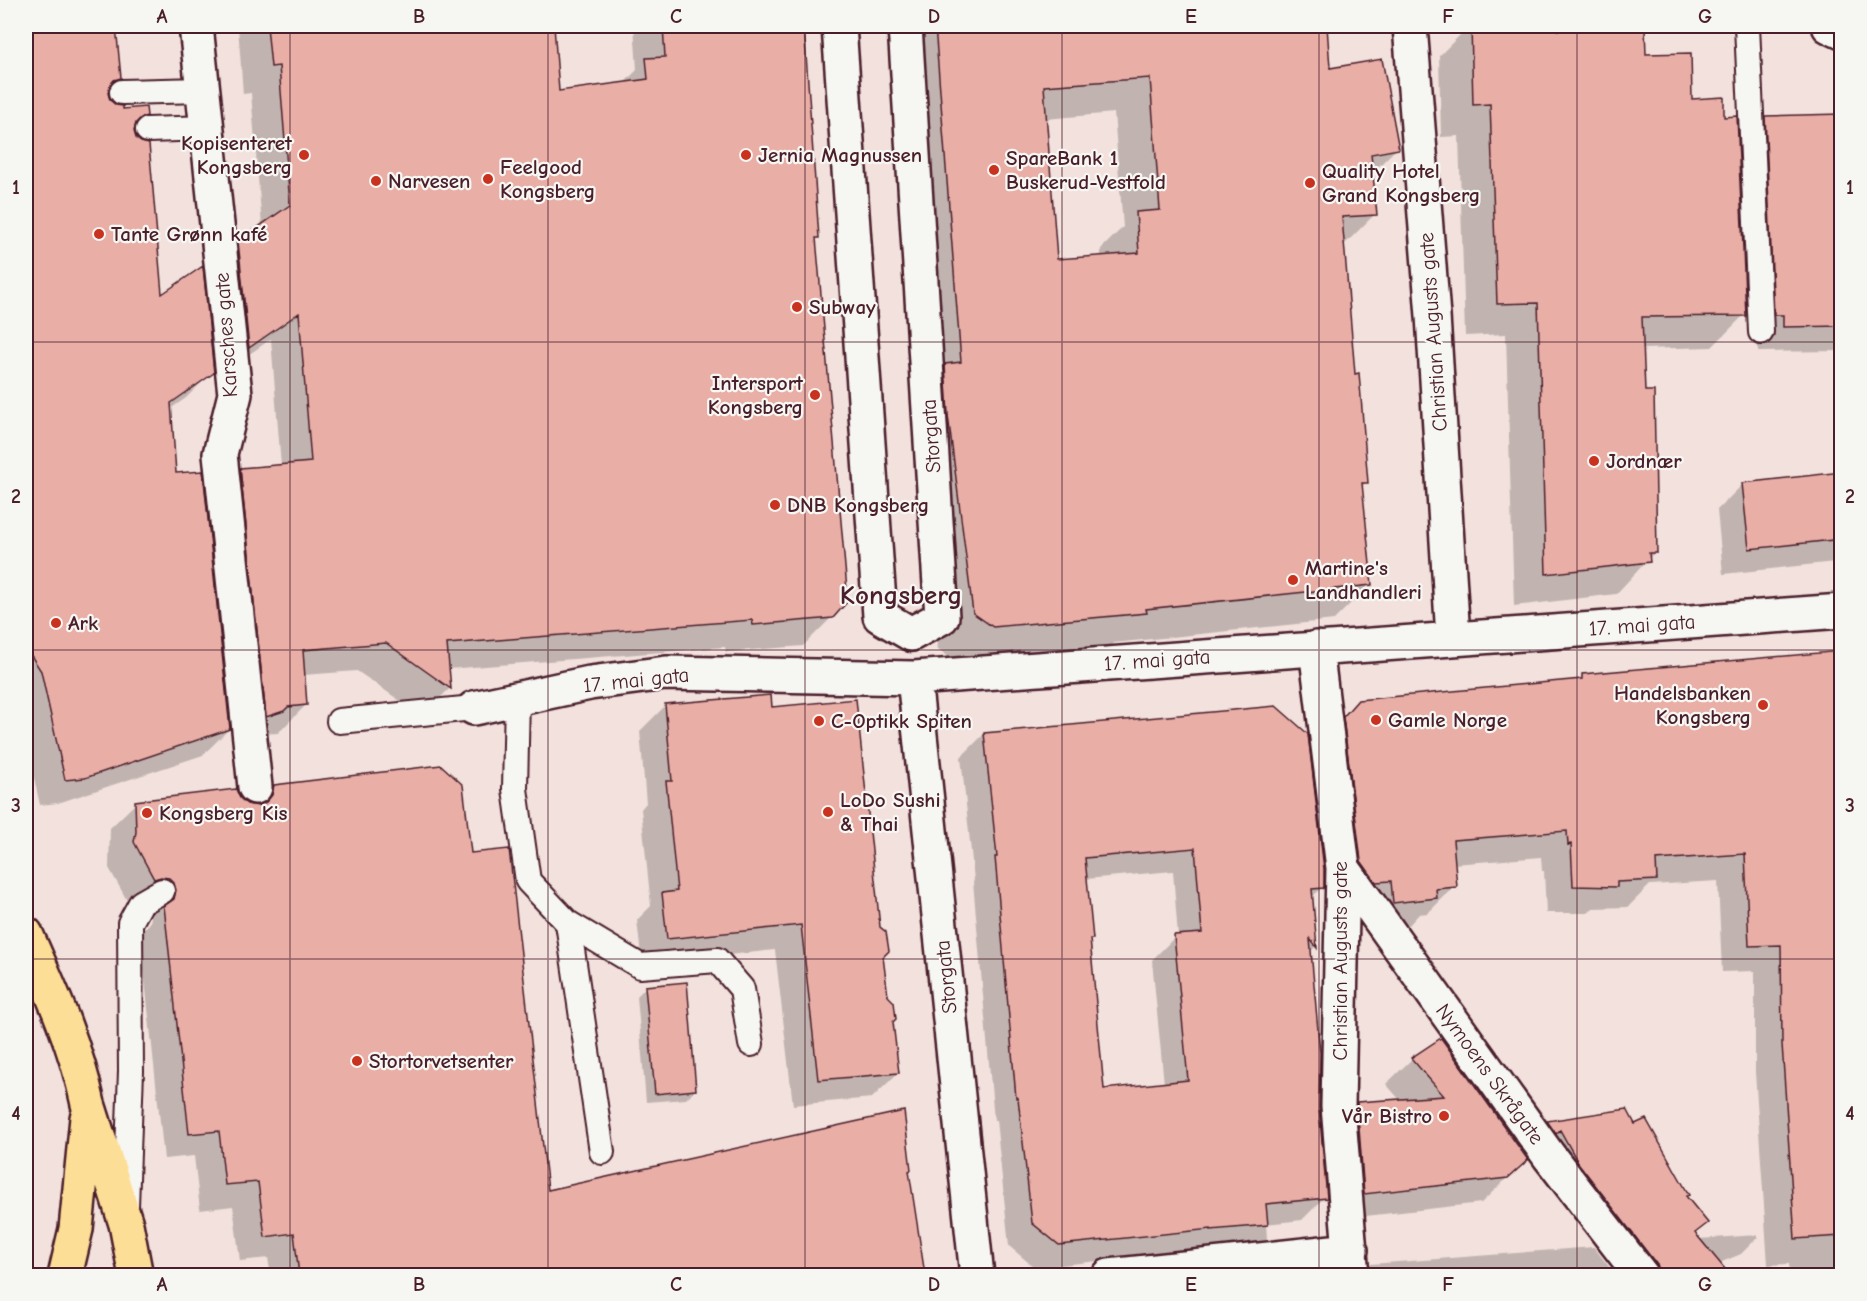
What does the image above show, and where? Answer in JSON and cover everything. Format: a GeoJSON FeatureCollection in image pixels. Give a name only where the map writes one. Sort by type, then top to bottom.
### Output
{"type":"FeatureCollection","features":[{"type":"Feature","properties":{"kind":"main road"},"geometry":{"type":"LineString","coordinates":[[26,934],[64,1025],[84,1085],[126,1224],[136,1275]]}},
{"type":"Feature","properties":{"kind":"main road"},"geometry":{"type":"LineString","coordinates":[[65,1275],[76,1229],[88,1104]]}},
{"type":"Feature","properties":{"kind":"street","name":"Karsches gate"},"geometry":{"type":"LineString","coordinates":[[196,26],[235,393],[220,454],[255,787]]}},
{"type":"Feature","properties":{"kind":"street","name":"Storgata"},"geometry":{"type":"LineString","coordinates":[[839,26],[880,615],[911,634],[942,617],[905,26]]}},
{"type":"Feature","properties":{"kind":"street","name":"Christian Augusts gate"},"geometry":{"type":"LineString","coordinates":[[1410,26],[1433,316],[1453,638]]}},
{"type":"Feature","properties":{"kind":"street"},"geometry":{"type":"LineString","coordinates":[[1829,26],[1842,32]]}},
{"type":"Feature","properties":{"kind":"street","name":"17. mai gata"},"geometry":{"type":"LineString","coordinates":[[474,708],[590,683],[666,672],[915,678],[1842,611]]}},
{"type":"Feature","properties":{"kind":"street","name":"Christian Augusts gate"},"geometry":{"type":"LineString","coordinates":[[1316,648],[1343,868],[1338,1106],[1352,1263]]}},
{"type":"Feature","properties":{"kind":"street","name":"Storgata"},"geometry":{"type":"LineString","coordinates":[[915,678],[977,1275]]}},
{"type":"Feature","properties":{"kind":"street","name":"Nymoens Skrågate"},"geometry":{"type":"LineString","coordinates":[[1343,868],[1550,1156],[1642,1275]]}},
{"type":"Feature","properties":{"kind":"street"},"geometry":{"type":"LineString","coordinates":[[1109,1275],[1352,1263]]}},
{"type":"Feature","properties":{"kind":"lane"},"geometry":{"type":"LineString","coordinates":[[1747,26],[1761,332]]}},
{"type":"Feature","properties":{"kind":"lane"},"geometry":{"type":"LineString","coordinates":[[122,92],[203,90]]}},
{"type":"Feature","properties":{"kind":"lane"},"geometry":{"type":"LineString","coordinates":[[148,129],[207,128]]}},
{"type":"Feature","properties":{"kind":"lane"},"geometry":{"type":"LineString","coordinates":[[517,698],[515,789],[528,881],[568,923],[640,966],[717,960],[742,989],[751,1044]]}},
{"type":"Feature","properties":{"kind":"lane"},"geometry":{"type":"LineString","coordinates":[[339,721],[474,708]]}},
{"type":"Feature","properties":{"kind":"lane"},"geometry":{"type":"LineString","coordinates":[[126,1224],[131,1071],[130,923],[141,903],[162,891]]}},
{"type":"Feature","properties":{"kind":"lane"},"geometry":{"type":"LineString","coordinates":[[568,923],[602,1152]]}},
{"type":"Feature","properties":{"kind":"building"},"geometry":{"type":"Polygon","coordinates":[[[26,26],[116,26],[121,78],[114,80],[108,93],[110,100],[116,105],[123,106],[123,109],[146,107],[147,116],[136,123],[134,131],[136,138],[149,144],[162,294],[203,266],[214,373],[171,403],[176,473],[203,471],[230,729],[85,778],[65,780],[41,671],[26,648],[26,26]]]}},
{"type":"Feature","properties":{"kind":"building"},"geometry":{"type":"Polygon","coordinates":[[[267,26],[554,26],[559,91],[648,79],[646,58],[665,57],[663,26],[804,26],[819,238],[816,238],[848,601],[833,618],[753,625],[752,620],[447,644],[451,689],[386,643],[303,650],[307,705],[288,707],[284,711],[266,717],[240,468],[311,462],[299,313],[249,348],[238,241],[290,205],[279,66],[271,67],[267,26]]]}},
{"type":"Feature","properties":{"kind":"building"},"geometry":{"type":"Polygon","coordinates":[[[935,26],[1327,26],[1330,68],[1382,59],[1399,149],[1371,154],[1377,215],[1342,217],[1355,374],[1359,373],[1368,483],[1362,483],[1372,585],[1146,609],[1147,613],[993,627],[973,613],[948,415],[945,364],[961,362],[935,26]],[[1150,78],[1044,86],[1057,259],[1139,253],[1136,212],[1160,210],[1150,78]]]}},
{"type":"Feature","properties":{"kind":"building"},"geometry":{"type":"Polygon","coordinates":[[[1471,26],[1552,26],[1557,30],[1645,28],[1646,54],[1691,53],[1692,99],[1724,97],[1724,117],[1737,116],[1746,316],[1642,317],[1645,391],[1654,391],[1657,553],[1649,553],[1650,562],[1546,574],[1538,303],[1497,304],[1490,104],[1473,105],[1471,26]]]}},
{"type":"Feature","properties":{"kind":"building"},"geometry":{"type":"Polygon","coordinates":[[[1842,114],[1842,326],[1783,327],[1783,315],[1774,315],[1765,116],[1842,114]]]}},
{"type":"Feature","properties":{"kind":"building"},"geometry":{"type":"Polygon","coordinates":[[[1842,472],[1842,539],[1749,549],[1742,483],[1842,472]]]}},
{"type":"Feature","properties":{"kind":"building"},"geometry":{"type":"Polygon","coordinates":[[[1842,651],[1842,1236],[1795,1239],[1782,1044],[1781,945],[1749,946],[1745,854],[1656,860],[1657,880],[1617,882],[1617,887],[1573,886],[1571,844],[1568,845],[1567,831],[1453,840],[1457,887],[1436,889],[1437,898],[1393,903],[1391,881],[1376,882],[1361,861],[1343,717],[1358,700],[1582,679],[1582,674],[1842,651]]]}},
{"type":"Feature","properties":{"kind":"building"},"geometry":{"type":"Polygon","coordinates":[[[771,695],[772,707],[856,699],[880,927],[886,932],[889,951],[883,957],[888,996],[894,1002],[896,1019],[893,1022],[899,1073],[818,1080],[801,925],[667,939],[662,893],[677,891],[666,781],[672,781],[665,704],[771,695]]]}},
{"type":"Feature","properties":{"kind":"building"},"geometry":{"type":"Polygon","coordinates":[[[1276,706],[1308,734],[1324,869],[1324,888],[1312,889],[1317,948],[1310,939],[1320,1053],[1319,1108],[1327,1198],[1266,1204],[1268,1225],[1059,1245],[1032,1223],[1018,1098],[1016,1098],[995,857],[997,857],[984,733],[1276,706]],[[1195,848],[1085,858],[1104,1089],[1188,1080],[1174,935],[1202,933],[1195,848]]]}},
{"type":"Feature","properties":{"kind":"building","name":"Stortorvetsenter"},"geometry":{"type":"Polygon","coordinates":[[[441,765],[463,785],[471,853],[509,849],[548,1190],[904,1111],[911,1170],[909,1171],[925,1275],[299,1275],[294,1233],[265,1237],[258,1182],[225,1185],[219,1131],[189,1134],[164,906],[174,899],[176,890],[169,878],[154,879],[134,842],[135,801],[236,789],[240,798],[247,804],[258,806],[272,795],[274,785],[441,765]]]}},
{"type":"Feature","properties":{"kind":"building"},"geometry":{"type":"Polygon","coordinates":[[[687,982],[696,1090],[655,1094],[645,986],[687,982]]]}},
{"type":"Feature","properties":{"kind":"building"},"geometry":{"type":"Polygon","coordinates":[[[1441,1038],[1528,1160],[1508,1178],[1364,1194],[1357,1102],[1444,1096],[1411,1058],[1441,1038]]]}},
{"type":"Feature","properties":{"kind":"building"},"geometry":{"type":"Polygon","coordinates":[[[1627,1109],[1635,1124],[1646,1119],[1689,1195],[1686,1196],[1708,1223],[1695,1233],[1730,1275],[1662,1275],[1657,1265],[1579,1164],[1560,1130],[1556,1134],[1547,1121],[1627,1109]]]}},
{"type":"Feature","properties":{"kind":"place","name":"Kopisenteret Kongsberg"},"geometry":{"type":"Point","coordinates":[304,155]}},
{"type":"Feature","properties":{"kind":"place","name":"Jernia Magnussen"},"geometry":{"type":"Point","coordinates":[746,155]}},
{"type":"Feature","properties":{"kind":"place","name":"SpareBank 1 Buskerud-Vestfold"},"geometry":{"type":"Point","coordinates":[994,170]}},
{"type":"Feature","properties":{"kind":"place","name":"Feelgood Kongsberg"},"geometry":{"type":"Point","coordinates":[488,179]}},
{"type":"Feature","properties":{"kind":"place","name":"Narvesen"},"geometry":{"type":"Point","coordinates":[376,181]}},
{"type":"Feature","properties":{"kind":"place","name":"Quality Hotel Grand Kongsberg"},"geometry":{"type":"Point","coordinates":[1310,183]}},
{"type":"Feature","properties":{"kind":"place","name":"Tante Grønn kafé"},"geometry":{"type":"Point","coordinates":[99,234]}},
{"type":"Feature","properties":{"kind":"place","name":"Subway"},"geometry":{"type":"Point","coordinates":[797,307]}},
{"type":"Feature","properties":{"kind":"place","name":"Intersport Kongsberg"},"geometry":{"type":"Point","coordinates":[815,395]}},
{"type":"Feature","properties":{"kind":"place","name":"Jordnær"},"geometry":{"type":"Point","coordinates":[1594,461]}},
{"type":"Feature","properties":{"kind":"place","name":"DNB Kongsberg"},"geometry":{"type":"Point","coordinates":[775,505]}},
{"type":"Feature","properties":{"kind":"place","name":"Martine's Landhandleri"},"geometry":{"type":"Point","coordinates":[1293,580]}},
{"type":"Feature","properties":{"kind":"place","name":"Ark"},"geometry":{"type":"Point","coordinates":[56,623]}},
{"type":"Feature","properties":{"kind":"place","name":"Handelsbanken Kongsberg"},"geometry":{"type":"Point","coordinates":[1763,705]}},
{"type":"Feature","properties":{"kind":"place","name":"Gamle Norge"},"geometry":{"type":"Point","coordinates":[1376,720]}},
{"type":"Feature","properties":{"kind":"place","name":"C-Optikk Spiten"},"geometry":{"type":"Point","coordinates":[819,721]}},
{"type":"Feature","properties":{"kind":"place","name":"LoDo Sushi & Thai"},"geometry":{"type":"Point","coordinates":[828,812]}},
{"type":"Feature","properties":{"kind":"place","name":"Kongsberg Kis"},"geometry":{"type":"Point","coordinates":[147,813]}},
{"type":"Feature","properties":{"kind":"place","name":"Stortorvetsenter"},"geometry":{"type":"Point","coordinates":[357,1061]}},
{"type":"Feature","properties":{"kind":"place","name":"Vår Bistro"},"geometry":{"type":"Point","coordinates":[1444,1116]}},
{"type":"Feature","properties":{"kind":"district","name":"Kongsberg"},"geometry":{"type":"Point","coordinates":[901,595]}}]}
